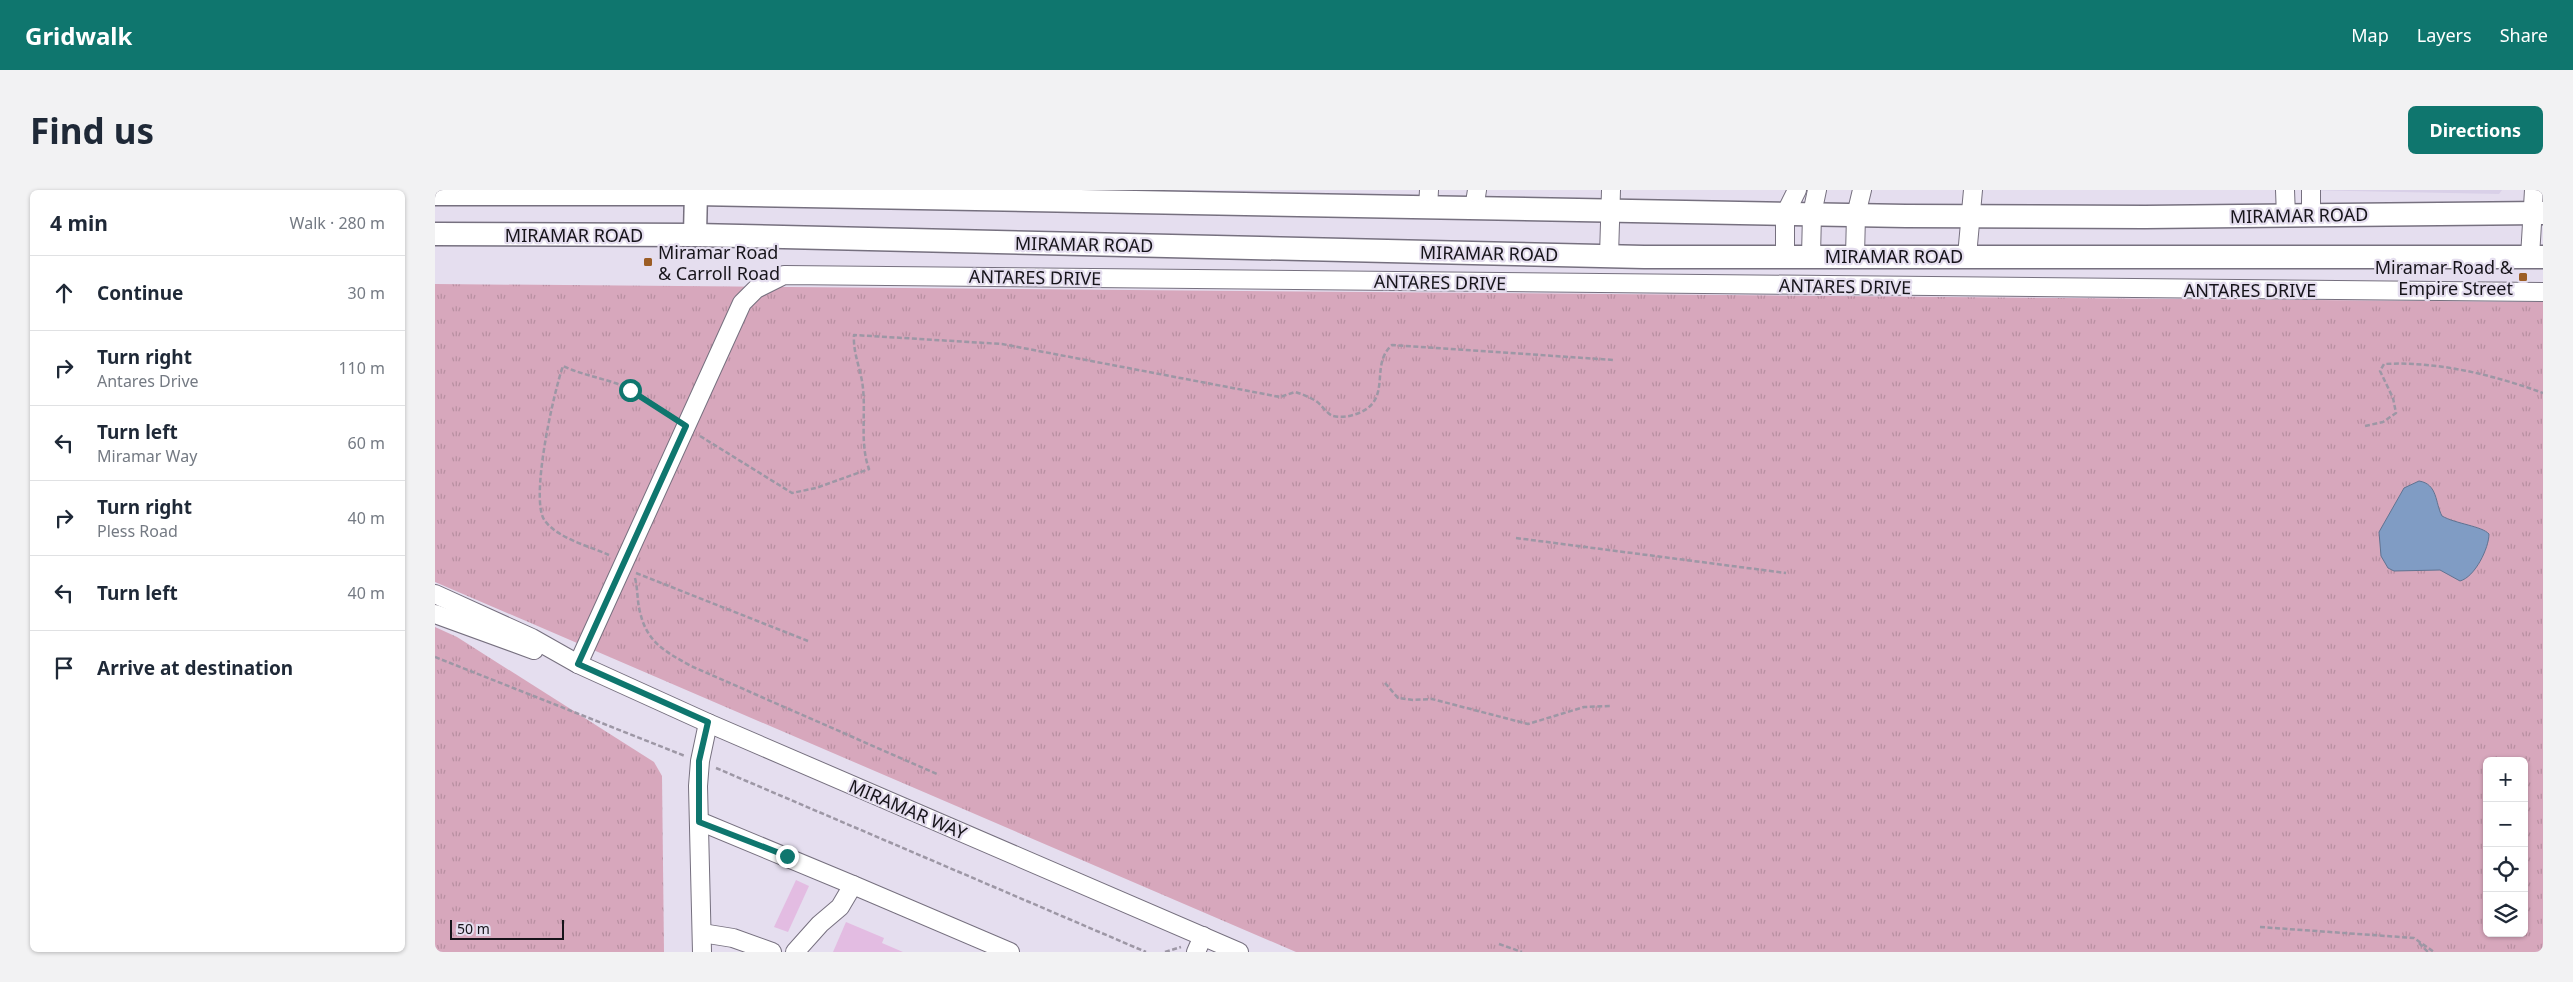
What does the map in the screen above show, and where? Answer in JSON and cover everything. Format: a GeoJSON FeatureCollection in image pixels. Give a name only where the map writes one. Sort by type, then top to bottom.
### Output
{"type":"FeatureCollection","features":[{"type":"Feature","properties":{"kind":"main road","name":"MIRAMAR ROAD"},"geometry":{"type":"LineString","coordinates":[[435,194],[695,192],[1475,199],[1610,201],[1785,214],[1856,215],[2286,216],[2538,213]]}},
{"type":"Feature","properties":{"kind":"main road"},"geometry":{"type":"LineString","coordinates":[[695,192],[695,235]]}},
{"type":"Feature","properties":{"kind":"main road","name":"MIRAMAR ROAD"},"geometry":{"type":"LineString","coordinates":[[435,234],[695,235],[1609,256],[2536,257]]}},
{"type":"Feature","properties":{"kind":"street"},"geometry":{"type":"LineString","coordinates":[[1785,256],[1785,214],[1797,190]]}},
{"type":"Feature","properties":{"kind":"street"},"geometry":{"type":"LineString","coordinates":[[1811,256],[1811,214],[1817,190]]}},
{"type":"Feature","properties":{"kind":"street"},"geometry":{"type":"LineString","coordinates":[[1855,256],[1856,215],[1862,190]]}},
{"type":"Feature","properties":{"kind":"street"},"geometry":{"type":"LineString","coordinates":[[1967,256],[1973,190]]}},
{"type":"Feature","properties":{"kind":"street"},"geometry":{"type":"LineString","coordinates":[[2285,190],[2286,216]]}},
{"type":"Feature","properties":{"kind":"street"},"geometry":{"type":"LineString","coordinates":[[2311,190],[2311,215]]}},
{"type":"Feature","properties":{"kind":"street"},"geometry":{"type":"LineString","coordinates":[[2534,190],[2538,213],[2536,257]]}},
{"type":"Feature","properties":{"kind":"street"},"geometry":{"type":"LineString","coordinates":[[1609,256],[1610,201]]}},
{"type":"Feature","properties":{"kind":"street","name":"ANTARES DRIVE"},"geometry":{"type":"LineString","coordinates":[[578,664],[742,304],[756,289],[784,275],[2543,292]]}},
{"type":"Feature","properties":{"kind":"street","name":"MIRAMAR WAY"},"geometry":{"type":"LineString","coordinates":[[435,594],[532,638],[578,664],[1199,944],[1239,952]]}},
{"type":"Feature","properties":{"kind":"street","name":"MIRAMAR WAY"},"geometry":{"type":"LineString","coordinates":[[435,614],[578,664]]}},
{"type":"Feature","properties":{"kind":"street"},"geometry":{"type":"LineString","coordinates":[[702,952],[699,761],[708,722]]}},
{"type":"Feature","properties":{"kind":"street"},"geometry":{"type":"LineString","coordinates":[[699,822],[1010,952]]}},
{"type":"Feature","properties":{"kind":"street"},"geometry":{"type":"LineString","coordinates":[[795,952],[820,924],[840,907],[853,885]]}},
{"type":"Feature","properties":{"kind":"street"},"geometry":{"type":"LineString","coordinates":[[702,933],[733,938],[772,952]]}},
{"type":"Feature","properties":{"kind":"path"},"geometry":{"type":"LineString","coordinates":[[623,564],[616,558],[560,534],[544,520],[539,501],[541,479],[555,388],[563,366],[586,376],[615,383],[630,390],[736,461],[792,493],[816,488],[869,469],[864,454],[865,411],[862,381],[853,345],[854,335],[1002,344],[1280,396],[1295,392],[1317,402],[1331,415],[1349,417],[1369,409],[1378,396],[1381,362],[1384,352],[1392,345],[1614,360]]}},
{"type":"Feature","properties":{"kind":"path"},"geometry":{"type":"LineString","coordinates":[[2365,426],[2383,422],[2396,413],[2393,398],[2380,371],[2385,364],[2429,364],[2495,378],[2543,393]]}},
{"type":"Feature","properties":{"kind":"path"},"geometry":{"type":"LineString","coordinates":[[1516,538],[1786,573]]}},
{"type":"Feature","properties":{"kind":"path"},"geometry":{"type":"LineString","coordinates":[[808,641],[633,571],[639,593],[639,611],[645,630],[657,646],[691,666],[939,775]]}},
{"type":"Feature","properties":{"kind":"path"},"geometry":{"type":"LineString","coordinates":[[435,657],[699,761],[1146,952]]}},
{"type":"Feature","properties":{"kind":"path"},"geometry":{"type":"LineString","coordinates":[[1385,683],[1398,698],[1413,700],[1432,699],[1528,724],[1584,707],[1611,706]]}},
{"type":"Feature","properties":{"kind":"path"},"geometry":{"type":"LineString","coordinates":[[2260,927],[2414,938],[2434,952]]}},
{"type":"Feature","properties":{"kind":"path"},"geometry":{"type":"LineString","coordinates":[[2414,938],[2428,952]]}},
{"type":"Feature","properties":{"kind":"path"},"geometry":{"type":"LineString","coordinates":[[1499,944],[1521,952]]}},
{"type":"Feature","properties":{"kind":"shaded area"},"geometry":{"type":"Polygon","coordinates":[[[2301,190],[2502,190],[2499,194],[2301,190]]]}},
{"type":"Feature","properties":{"kind":"green space"},"geometry":{"type":"Polygon","coordinates":[[[435,284],[2543,302],[2543,952],[1296,952],[435,582],[435,284]]]}},
{"type":"Feature","properties":{"kind":"green space"},"geometry":{"type":"Polygon","coordinates":[[[435,627],[457,637],[654,762],[662,776],[664,952],[435,952],[435,627]]]}},
{"type":"Feature","properties":{"kind":"water"},"geometry":{"type":"Polygon","coordinates":[[[2419,481],[2430,486],[2433,490],[2442,516],[2481,529],[2489,534],[2487,547],[2476,568],[2471,574],[2460,581],[2440,570],[2394,571],[2388,568],[2381,556],[2379,532],[2404,488],[2419,481]]]}},
{"type":"Feature","properties":{"kind":"building"},"geometry":{"type":"Polygon","coordinates":[[[796,880],[809,886],[788,932],[774,927],[796,880]]]}},
{"type":"Feature","properties":{"kind":"building"},"geometry":{"type":"Polygon","coordinates":[[[846,922],[884,938],[882,943],[903,952],[833,952],[846,922]]]}},
{"type":"Feature","properties":{"kind":"place","name":"Miramar Road & Carroll Road"},"geometry":{"type":"Point","coordinates":[648,262]}},
{"type":"Feature","properties":{"kind":"place","name":"Miramar Road & Empire Street"},"geometry":{"type":"Point","coordinates":[2523,277]}},
{"type":"Feature","properties":{"kind":"route"},"geometry":{"type":"LineString","coordinates":[[630,390],[677,418],[686,426],[578,664],[708,722],[703,754],[699,761],[701,769],[698,786],[699,822],[787,856]]}}]}
